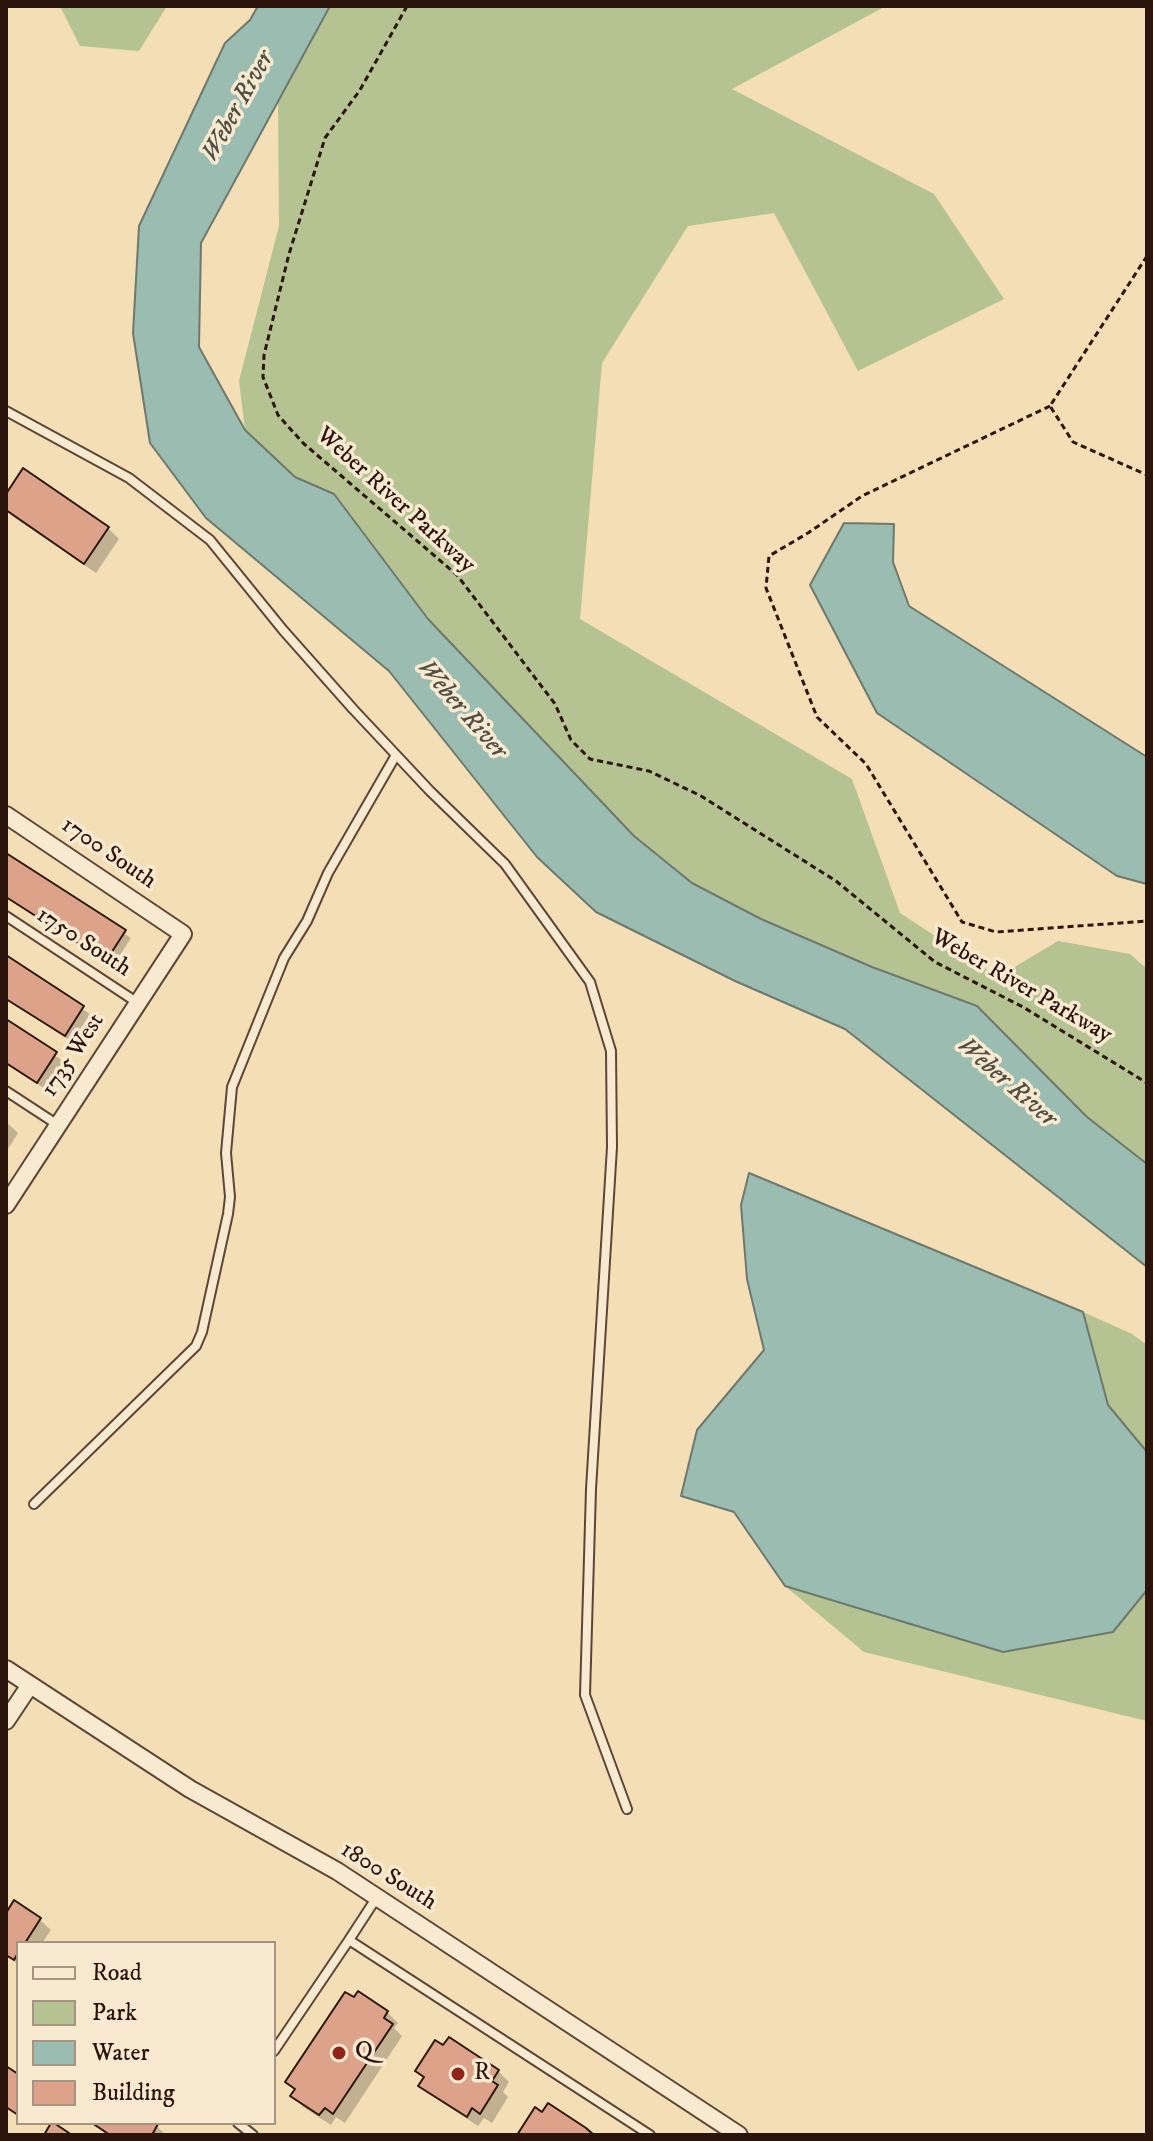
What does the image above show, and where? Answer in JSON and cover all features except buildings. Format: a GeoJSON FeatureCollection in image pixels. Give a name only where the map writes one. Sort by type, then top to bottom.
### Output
{"type":"FeatureCollection","features":[{"type":"Feature","properties":{"kind":"street","name":"1700 South"},"geometry":{"type":"LineString","coordinates":[[6,815],[183,934]]}},
{"type":"Feature","properties":{"kind":"street","name":"1735 West"},"geometry":{"type":"LineString","coordinates":[[6,1205],[183,934]]}},
{"type":"Feature","properties":{"kind":"street","name":"1800 South"},"geometry":{"type":"LineString","coordinates":[[6,1669],[190,1789],[337,1871],[739,2135]]}},
{"type":"Feature","properties":{"kind":"street"},"geometry":{"type":"LineString","coordinates":[[6,1721],[30,1685]]}},
{"type":"Feature","properties":{"kind":"lane"},"geometry":{"type":"LineString","coordinates":[[6,411],[129,478],[210,540],[283,630],[396,755],[505,864],[590,982],[611,1051],[612,1147],[591,1489],[585,1695],[627,1809]]}},
{"type":"Feature","properties":{"kind":"lane"},"geometry":{"type":"LineString","coordinates":[[34,1504],[196,1346],[202,1332],[228,1214],[230,1197],[226,1153],[232,1087],[284,958],[307,921],[328,873],[396,755]]}},
{"type":"Feature","properties":{"kind":"lane","name":"1750 South"},"geometry":{"type":"LineString","coordinates":[[6,916],[138,1003]]}},
{"type":"Feature","properties":{"kind":"lane"},"geometry":{"type":"LineString","coordinates":[[6,1091],[58,1125]]}},
{"type":"Feature","properties":{"kind":"lane"},"geometry":{"type":"LineString","coordinates":[[276,2048],[377,1897]]}},
{"type":"Feature","properties":{"kind":"lane"},"geometry":{"type":"LineString","coordinates":[[349,1940],[650,2135]]}},
{"type":"Feature","properties":{"kind":"path","name":"Weber River Parkway"},"geometry":{"type":"LineString","coordinates":[[407,6],[360,90],[325,138],[289,254],[264,355],[263,377],[278,415],[303,443],[457,575],[555,704],[571,740],[590,759],[649,771],[701,796],[836,881],[935,962],[1023,1007],[1147,1083]]}},
{"type":"Feature","properties":{"kind":"path"},"geometry":{"type":"LineString","coordinates":[[1147,256],[1050,406],[862,496],[769,556],[766,588],[817,717],[866,764],[962,922],[996,932],[1147,921]]}},
{"type":"Feature","properties":{"kind":"path"},"geometry":{"type":"LineString","coordinates":[[1050,406],[1073,442],[1147,475]]}},
{"type":"Feature","properties":{"kind":"green space"},"geometry":{"type":"Polygon","coordinates":[[[60,6],[167,6],[139,51],[80,46],[60,6]]]}},
{"type":"Feature","properties":{"kind":"green space"},"geometry":{"type":"Polygon","coordinates":[[[330,6],[886,6],[732,89],[934,194],[1004,299],[858,371],[774,213],[688,226],[602,363],[580,619],[852,779],[900,913],[998,977],[1058,941],[1130,954],[1147,969],[1147,1164],[1087,1117],[872,967],[761,919],[692,883],[634,836],[428,619],[334,494],[295,477],[245,430],[239,381],[279,226],[278,100],[330,6]]]}},
{"type":"Feature","properties":{"kind":"green space"},"geometry":{"type":"Polygon","coordinates":[[[1083,1312],[1132,1334],[1147,1345],[1147,1452],[1108,1405],[1083,1312]]]}},
{"type":"Feature","properties":{"kind":"green space"},"geometry":{"type":"Polygon","coordinates":[[[785,1586],[1003,1652],[1112,1632],[1147,1590],[1147,1721],[864,1652],[785,1586]]]}},
{"type":"Feature","properties":{"kind":"water","name":"Weber River"},"geometry":{"type":"Polygon","coordinates":[[[258,6],[330,6],[201,243],[199,347],[245,430],[295,477],[334,494],[428,619],[634,836],[692,883],[761,919],[872,967],[977,1006],[1087,1117],[1147,1164],[1147,1267],[845,1029],[735,981],[596,912],[537,857],[389,671],[206,518],[150,443],[133,333],[139,226],[225,43],[250,20],[258,6]]]}},
{"type":"Feature","properties":{"kind":"water"},"geometry":{"type":"Polygon","coordinates":[[[844,523],[894,524],[893,562],[909,606],[1147,757],[1147,884],[1117,876],[877,713],[810,585],[844,523]]]}},
{"type":"Feature","properties":{"kind":"water"},"geometry":{"type":"Polygon","coordinates":[[[749,1173],[1083,1312],[1108,1405],[1147,1452],[1147,1590],[1113,1632],[1003,1652],[785,1586],[734,1512],[681,1496],[697,1430],[764,1350],[747,1279],[741,1205],[749,1173]]]}},
{"type":"Feature","properties":{"kind":"place","name":"Q"},"geometry":{"type":"Point","coordinates":[339,2053]}},
{"type":"Feature","properties":{"kind":"place","name":"R"},"geometry":{"type":"Point","coordinates":[458,2074]}}]}
